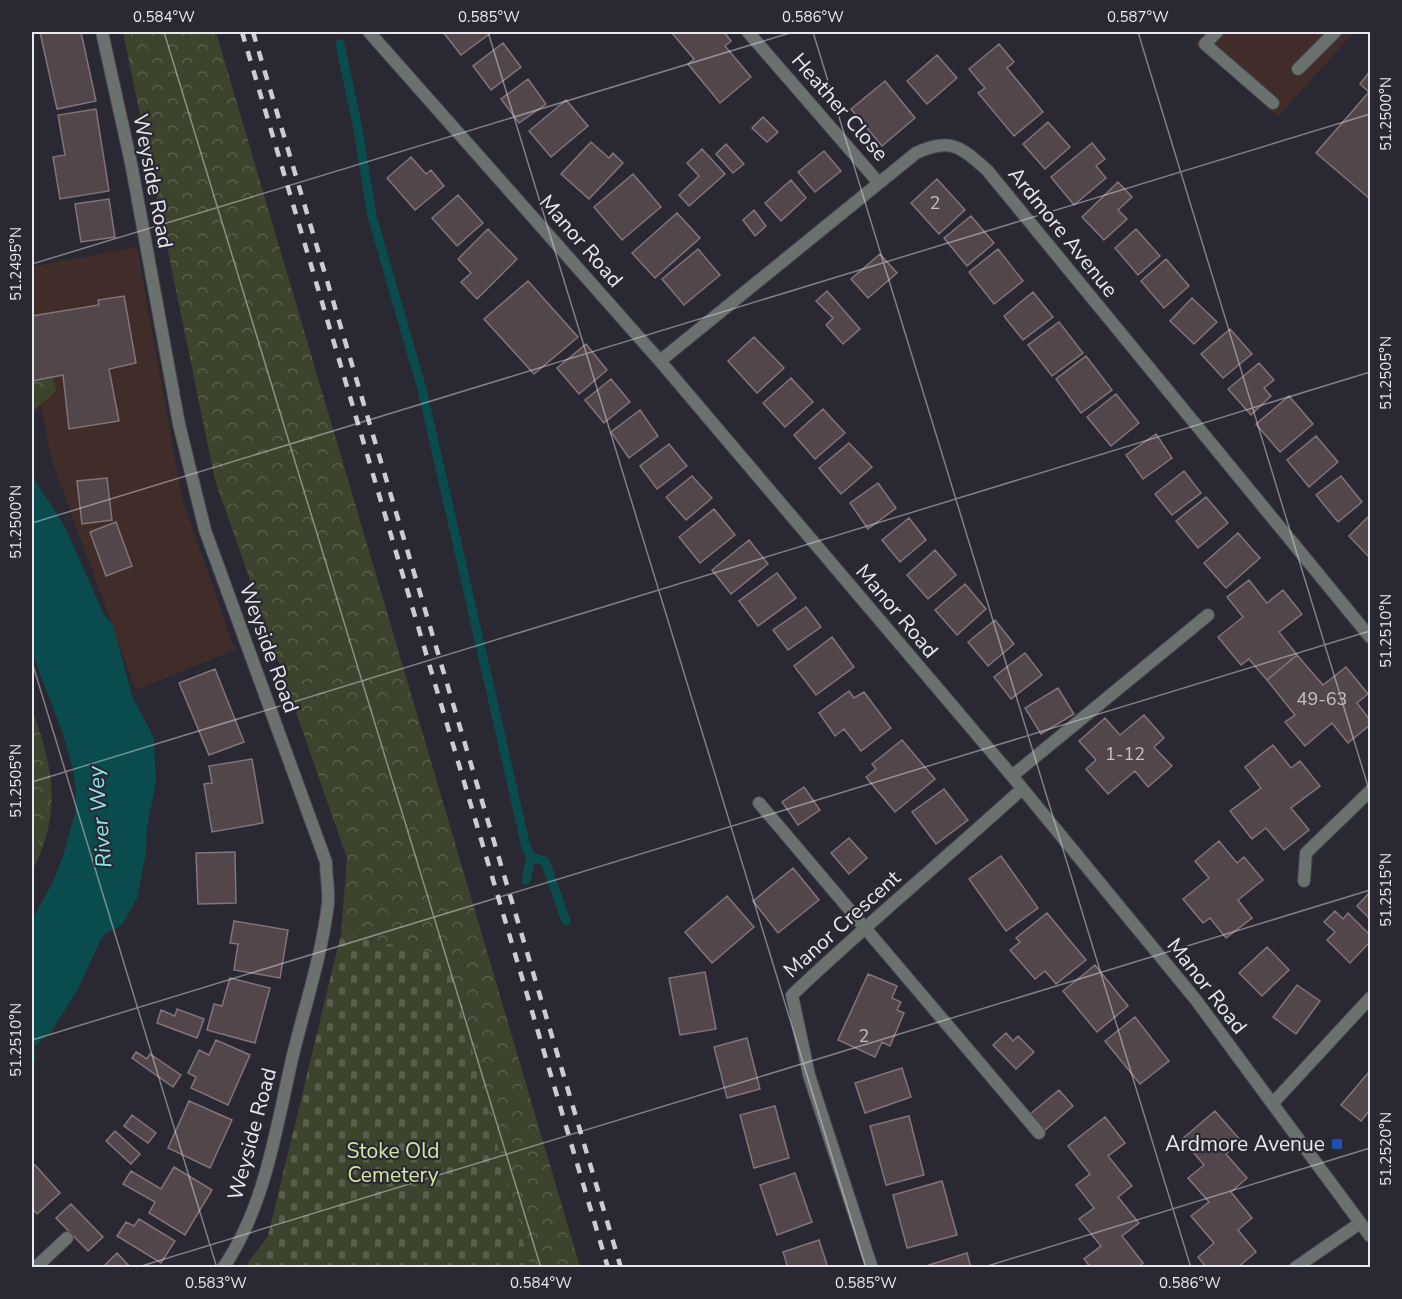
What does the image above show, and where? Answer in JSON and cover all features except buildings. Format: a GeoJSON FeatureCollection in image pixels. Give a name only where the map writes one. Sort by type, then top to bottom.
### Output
{"type":"FeatureCollection","features":[{"type":"Feature","properties":{"kind":"street","name":"Weyside Road"},"geometry":{"type":"LineString","coordinates":[[102,32],[131,163],[179,424],[205,530],[326,862],[328,901],[322,940],[267,1166],[253,1211],[236,1249],[223,1268]]}},
{"type":"Feature","properties":{"kind":"street","name":"Manor Road"},"geometry":{"type":"LineString","coordinates":[[369,32],[660,361],[1012,776],[1196,1000],[1371,1236]]}},
{"type":"Feature","properties":{"kind":"street","name":"Heather Close"},"geometry":{"type":"LineString","coordinates":[[748,32],[878,182]]}},
{"type":"Feature","properties":{"kind":"street"},"geometry":{"type":"LineString","coordinates":[[1217,32],[1205,45],[1273,103]]}},
{"type":"Feature","properties":{"kind":"street"},"geometry":{"type":"LineString","coordinates":[[1298,69],[1335,32]]}},
{"type":"Feature","properties":{"kind":"street","name":"Ardmore Avenue"},"geometry":{"type":"LineString","coordinates":[[660,361],[916,153],[931,146],[948,144],[962,148],[987,170],[1371,638]]}},
{"type":"Feature","properties":{"kind":"street"},"geometry":{"type":"LineString","coordinates":[[1012,776],[1208,615]]}},
{"type":"Feature","properties":{"kind":"street","name":"Manor Crescent"},"geometry":{"type":"LineString","coordinates":[[872,1268],[809,1075],[792,995],[866,926],[916,885],[1022,789]]}},
{"type":"Feature","properties":{"kind":"street"},"geometry":{"type":"LineString","coordinates":[[1304,881],[1305,853],[1371,790]]}},
{"type":"Feature","properties":{"kind":"street"},"geometry":{"type":"LineString","coordinates":[[759,803],[866,926],[1039,1133]]}},
{"type":"Feature","properties":{"kind":"street"},"geometry":{"type":"LineString","coordinates":[[1273,1103],[1371,998]]}},
{"type":"Feature","properties":{"kind":"street"},"geometry":{"type":"LineString","coordinates":[[1295,1268],[1360,1223]]}},
{"type":"Feature","properties":{"kind":"street"},"geometry":{"type":"LineString","coordinates":[[34,1268],[67,1238]]}},
{"type":"Feature","properties":{"kind":"shaded area"},"geometry":{"type":"Polygon","coordinates":[[[1205,32],[1354,32],[1278,117],[1195,44],[1205,32]]]}},
{"type":"Feature","properties":{"kind":"shaded area"},"geometry":{"type":"Polygon","coordinates":[[[137,247],[182,498],[235,650],[136,690],[52,461],[32,363],[32,267],[137,247]]]}},
{"type":"Feature","properties":{"kind":"green space"},"geometry":{"type":"Polygon","coordinates":[[[123,32],[216,32],[580,1267],[530,1267],[447,956],[341,934],[347,858],[215,480],[123,32]]]}},
{"type":"Feature","properties":{"kind":"green space"},"geometry":{"type":"Polygon","coordinates":[[[32,305],[56,391],[32,412],[32,305]]]}},
{"type":"Feature","properties":{"kind":"green space"},"geometry":{"type":"Polygon","coordinates":[[[32,708],[49,771],[51,809],[42,849],[32,871],[32,708]]]}},
{"type":"Feature","properties":{"kind":"green space"},"geometry":{"type":"Polygon","coordinates":[[[32,820],[41,853],[32,871],[32,820]]]}},
{"type":"Feature","properties":{"kind":"green space","name":"Stoke Old Cemetery"},"geometry":{"type":"Polygon","coordinates":[[[341,934],[447,956],[530,1267],[245,1267],[268,1236],[341,934]]]}},
{"type":"Feature","properties":{"kind":"water","name":"River Wey"},"geometry":{"type":"Polygon","coordinates":[[[32,476],[64,525],[104,615],[113,625],[132,696],[154,738],[156,781],[137,898],[122,925],[106,933],[101,939],[78,989],[51,1032],[34,1047],[36,1060],[32,1064],[32,920],[53,882],[63,856],[75,814],[76,793],[73,768],[62,731],[32,653],[32,476]]]}},
{"type":"Feature","properties":{"kind":"waterway"},"geometry":{"type":"LineString","coordinates":[[340,44],[358,129],[372,216],[422,389],[526,847],[531,857],[526,880]]}},
{"type":"Feature","properties":{"kind":"waterway"},"geometry":{"type":"LineString","coordinates":[[531,857],[545,861],[566,921]]}},
{"type":"Feature","properties":{"kind":"railway"},"geometry":{"type":"LineString","coordinates":[[242,32],[608,1268]]}},
{"type":"Feature","properties":{"kind":"railway"},"geometry":{"type":"LineString","coordinates":[[253,32],[621,1268]]}},
{"type":"Feature","properties":{"kind":"place","name":"Ardmore Avenue"},"geometry":{"type":"Point","coordinates":[1337,1144]}}]}
